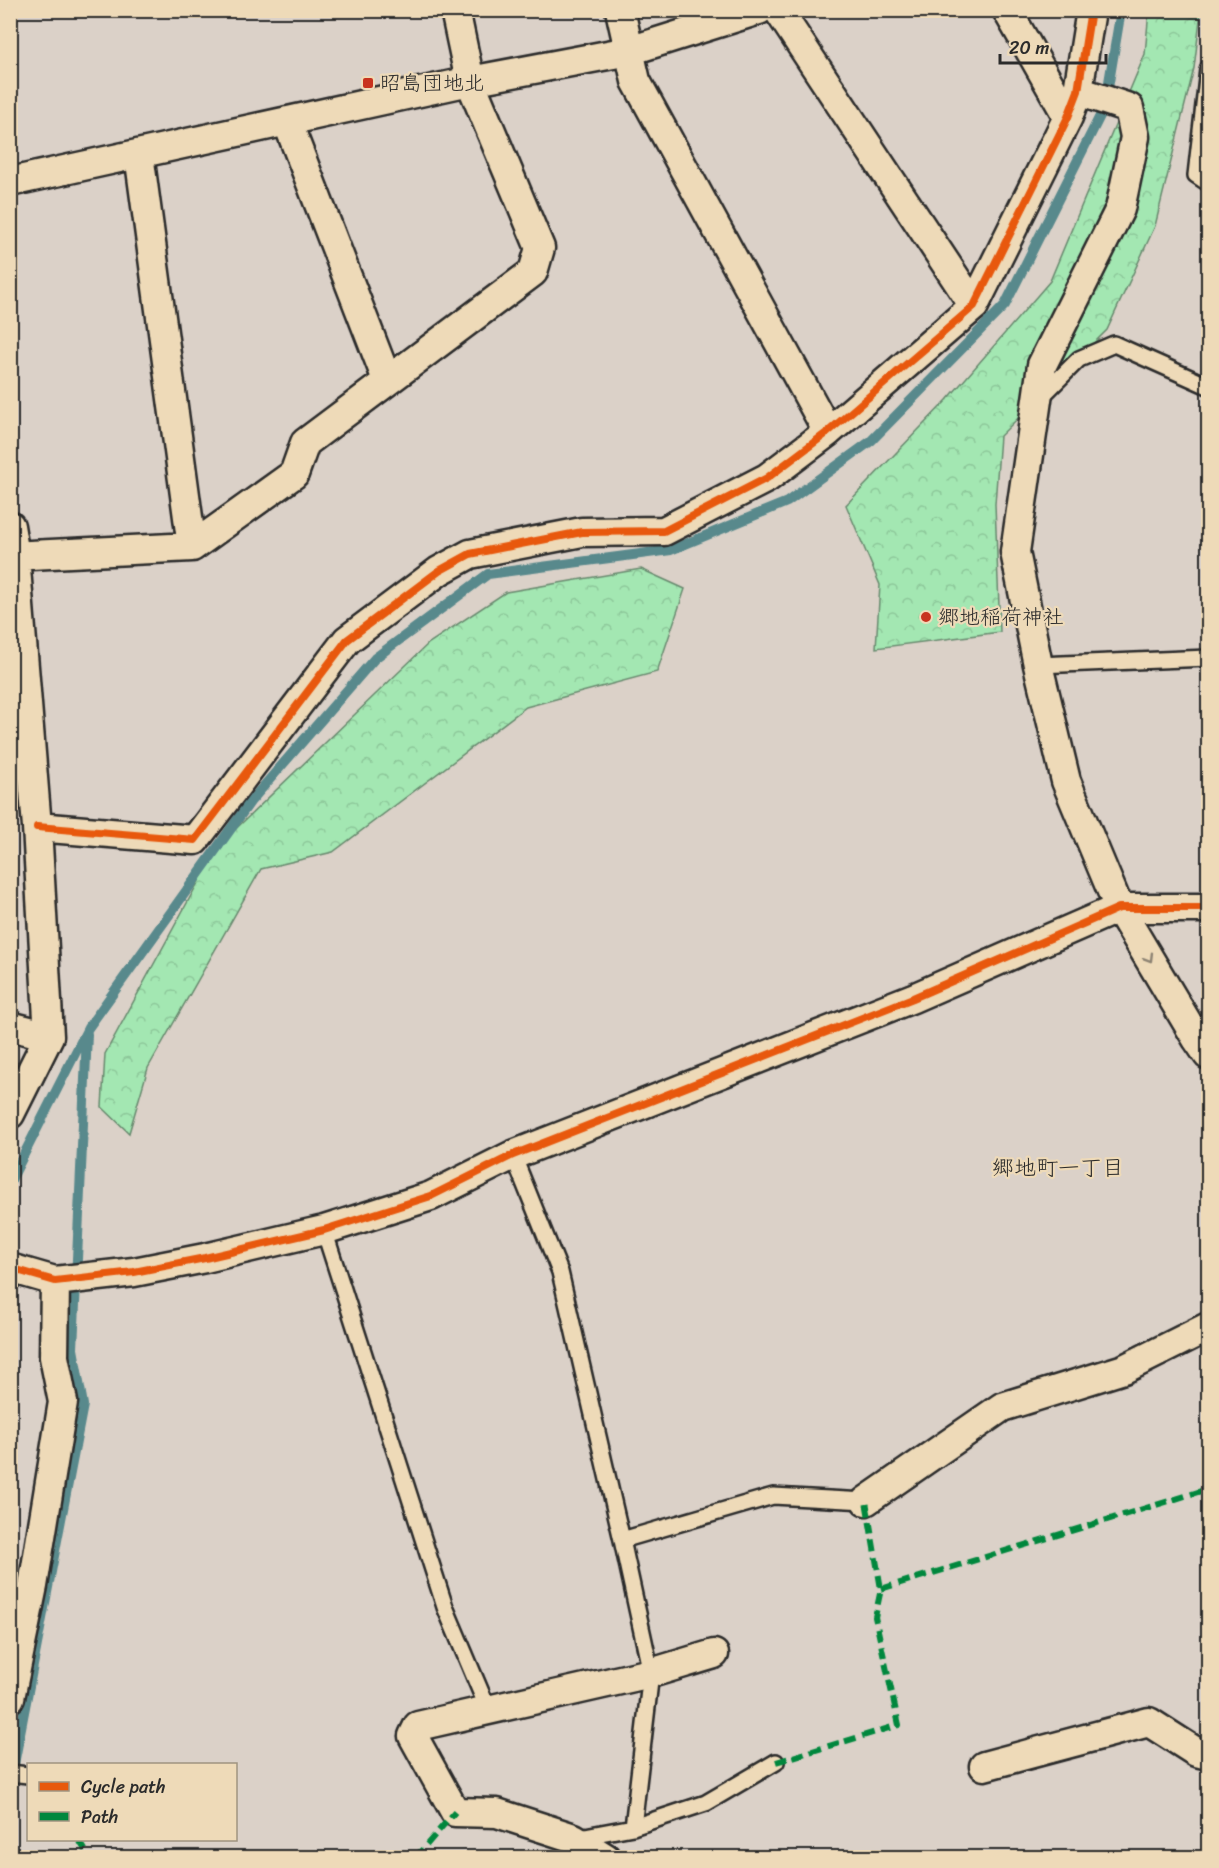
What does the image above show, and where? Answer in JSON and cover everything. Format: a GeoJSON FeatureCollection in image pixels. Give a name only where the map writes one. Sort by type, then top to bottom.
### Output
{"type":"FeatureCollection","features":[{"type":"Feature","properties":{"kind":"street"},"geometry":{"type":"LineString","coordinates":[[13,556],[192,547],[294,474],[305,442],[533,272],[540,248],[470,81],[454,10]]}},
{"type":"Feature","properties":{"kind":"street"},"geometry":{"type":"LineString","coordinates":[[620,10],[636,81],[828,432]]}},
{"type":"Feature","properties":{"kind":"street"},"geometry":{"type":"LineString","coordinates":[[10,182],[470,81],[629,51],[759,10]]}},
{"type":"Feature","properties":{"kind":"street"},"geometry":{"type":"LineString","coordinates":[[778,10],[974,306]]}},
{"type":"Feature","properties":{"kind":"street"},"geometry":{"type":"LineString","coordinates":[[1007,10],[1079,101],[1129,108],[1135,137],[1120,209],[1042,365],[1015,552],[1038,665],[1066,781],[1119,908],[1197,1039],[1209,1055]]}},
{"type":"Feature","properties":{"kind":"street"},"geometry":{"type":"LineString","coordinates":[[37,827],[195,840],[347,639],[439,571],[471,554],[582,532],[664,531],[767,478],[828,432],[974,306],[1079,101],[1091,10]]}},
{"type":"Feature","properties":{"kind":"street"},"geometry":{"type":"LineString","coordinates":[[286,121],[387,380]]}},
{"type":"Feature","properties":{"kind":"street"},"geometry":{"type":"LineString","coordinates":[[139,154],[192,547]]}},
{"type":"Feature","properties":{"kind":"street"},"geometry":{"type":"LineString","coordinates":[[10,526],[37,827],[50,1036],[10,1114]]}},
{"type":"Feature","properties":{"kind":"street"},"geometry":{"type":"LineString","coordinates":[[10,1268],[57,1281],[93,1277],[185,1262],[324,1230],[431,1196],[513,1155],[913,998],[1119,908],[1209,908]]}},
{"type":"Feature","properties":{"kind":"street"},"geometry":{"type":"LineString","coordinates":[[10,1026],[50,1036]]}},
{"type":"Feature","properties":{"kind":"street"},"geometry":{"type":"LineString","coordinates":[[10,1698],[33,1586],[63,1402],[54,1357],[57,1281]]}},
{"type":"Feature","properties":{"kind":"street"},"geometry":{"type":"LineString","coordinates":[[866,1501],[1002,1407],[1124,1369],[1209,1327]]}},
{"type":"Feature","properties":{"kind":"street"},"geometry":{"type":"LineString","coordinates":[[606,1857],[574,1838],[497,1813],[455,1812],[413,1736],[418,1726],[651,1673],[714,1654]]}},
{"type":"Feature","properties":{"kind":"street"},"geometry":{"type":"LineString","coordinates":[[984,1766],[1149,1722],[1196,1752],[1209,1755]]}},
{"type":"Feature","properties":{"kind":"lane"},"geometry":{"type":"LineString","coordinates":[[1209,69],[1196,175],[1209,183]]}},
{"type":"Feature","properties":{"kind":"lane"},"geometry":{"type":"LineString","coordinates":[[1038,400],[1079,359],[1114,345],[1209,386]]}},
{"type":"Feature","properties":{"kind":"lane"},"geometry":{"type":"LineString","coordinates":[[1038,665],[1209,657]]}},
{"type":"Feature","properties":{"kind":"lane"},"geometry":{"type":"LineString","coordinates":[[513,1155],[560,1272],[651,1673],[633,1827]]}},
{"type":"Feature","properties":{"kind":"lane"},"geometry":{"type":"LineString","coordinates":[[324,1230],[445,1607],[488,1709]]}},
{"type":"Feature","properties":{"kind":"lane"},"geometry":{"type":"LineString","coordinates":[[622,1540],[773,1496],[866,1501]]}},
{"type":"Feature","properties":{"kind":"lane"},"geometry":{"type":"LineString","coordinates":[[574,1838],[633,1827],[706,1803],[776,1762]]}},
{"type":"Feature","properties":{"kind":"lane"},"geometry":{"type":"LineString","coordinates":[[10,1773],[27,1775]]}},
{"type":"Feature","properties":{"kind":"green space"},"geometry":{"type":"Polygon","coordinates":[[[1149,11],[1201,11],[1194,68],[1155,226],[1107,330],[1000,436],[995,504],[1000,632],[876,648],[880,585],[846,505],[947,400],[1050,281],[1145,54],[1149,11]]]}},
{"type":"Feature","properties":{"kind":"green space"},"geometry":{"type":"Polygon","coordinates":[[[641,569],[685,589],[657,672],[526,707],[333,852],[261,869],[148,1068],[129,1133],[102,1107],[105,1054],[218,846],[429,643],[506,592],[641,569]]]}},
{"type":"Feature","properties":{"kind":"waterway"},"geometry":{"type":"LineString","coordinates":[[10,1182],[88,1028],[250,802],[375,658],[488,574],[671,550],[787,502],[871,441],[1005,305],[1105,106],[1121,10]]}},
{"type":"Feature","properties":{"kind":"waterway"},"geometry":{"type":"LineString","coordinates":[[10,1785],[83,1405],[73,1349],[87,1034]]}},
{"type":"Feature","properties":{"kind":"marked path"},"geometry":{"type":"LineString","coordinates":[[881,1589],[1208,1489]]}},
{"type":"Feature","properties":{"kind":"marked path"},"geometry":{"type":"LineString","coordinates":[[776,1762],[899,1725],[875,1617],[881,1589],[866,1501]]}},
{"type":"Feature","properties":{"kind":"marked path"},"geometry":{"type":"LineString","coordinates":[[415,1858],[455,1812]]}},
{"type":"Feature","properties":{"kind":"marked path"},"geometry":{"type":"LineString","coordinates":[[80,1841],[90,1858]]}},
{"type":"Feature","properties":{"kind":"cycle path"},"geometry":{"type":"LineString","coordinates":[[37,827],[195,840],[347,640],[439,571],[470,554],[582,532],[664,531],[767,478],[828,432],[974,306],[1068,117],[1078,91],[1091,10]]}},
{"type":"Feature","properties":{"kind":"cycle path"},"geometry":{"type":"LineString","coordinates":[[10,1268],[55,1281],[134,1272],[324,1230],[431,1196],[513,1155],[913,998],[1119,908],[1208,908]]}},
{"type":"Feature","properties":{"kind":"place","name":"昭島団地北"},"geometry":{"type":"Point","coordinates":[368,83]}},
{"type":"Feature","properties":{"kind":"place","name":"郷地稲荷神社"},"geometry":{"type":"Point","coordinates":[926,617]}},
{"type":"Feature","properties":{"kind":"district","name":"郷地町一丁目"},"geometry":{"type":"Point","coordinates":[1058,1167]}}]}
